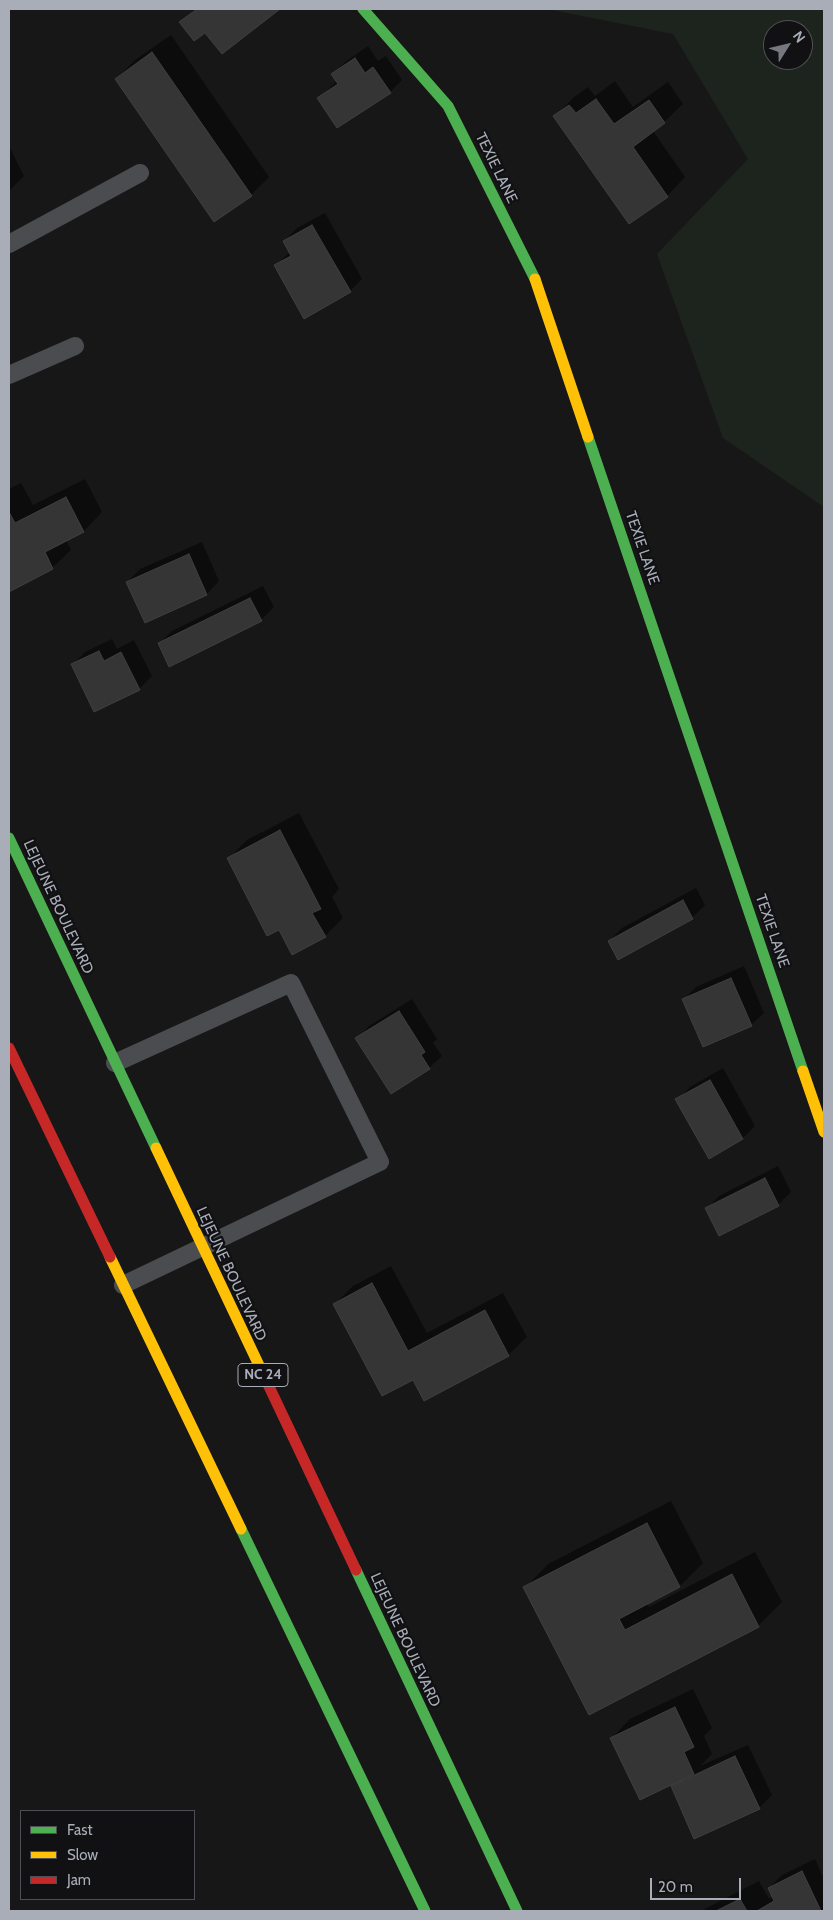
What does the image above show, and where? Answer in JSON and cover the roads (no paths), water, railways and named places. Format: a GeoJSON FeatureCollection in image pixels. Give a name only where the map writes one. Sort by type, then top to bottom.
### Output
{"type":"FeatureCollection","features":[{"type":"Feature","properties":{"kind":"main road","name":"TEXIE LANE"},"geometry":{"type":"LineString","coordinates":[[363,9],[448,106],[535,280],[824,1132]]}},
{"type":"Feature","properties":{"kind":"main road","name":"LEJEUNE BOULEVARD"},"geometry":{"type":"LineString","coordinates":[[9,838],[517,1911]]}},
{"type":"Feature","properties":{"kind":"main road"},"geometry":{"type":"LineString","coordinates":[[9,1048],[425,1911]]}},
{"type":"Feature","properties":{"kind":"lane"},"geometry":{"type":"LineString","coordinates":[[9,244],[140,173]]}},
{"type":"Feature","properties":{"kind":"lane"},"geometry":{"type":"LineString","coordinates":[[9,374],[75,346]]}},
{"type":"Feature","properties":{"kind":"lane"},"geometry":{"type":"LineString","coordinates":[[116,1062],[291,982],[380,1162],[123,1285]]}}]}
